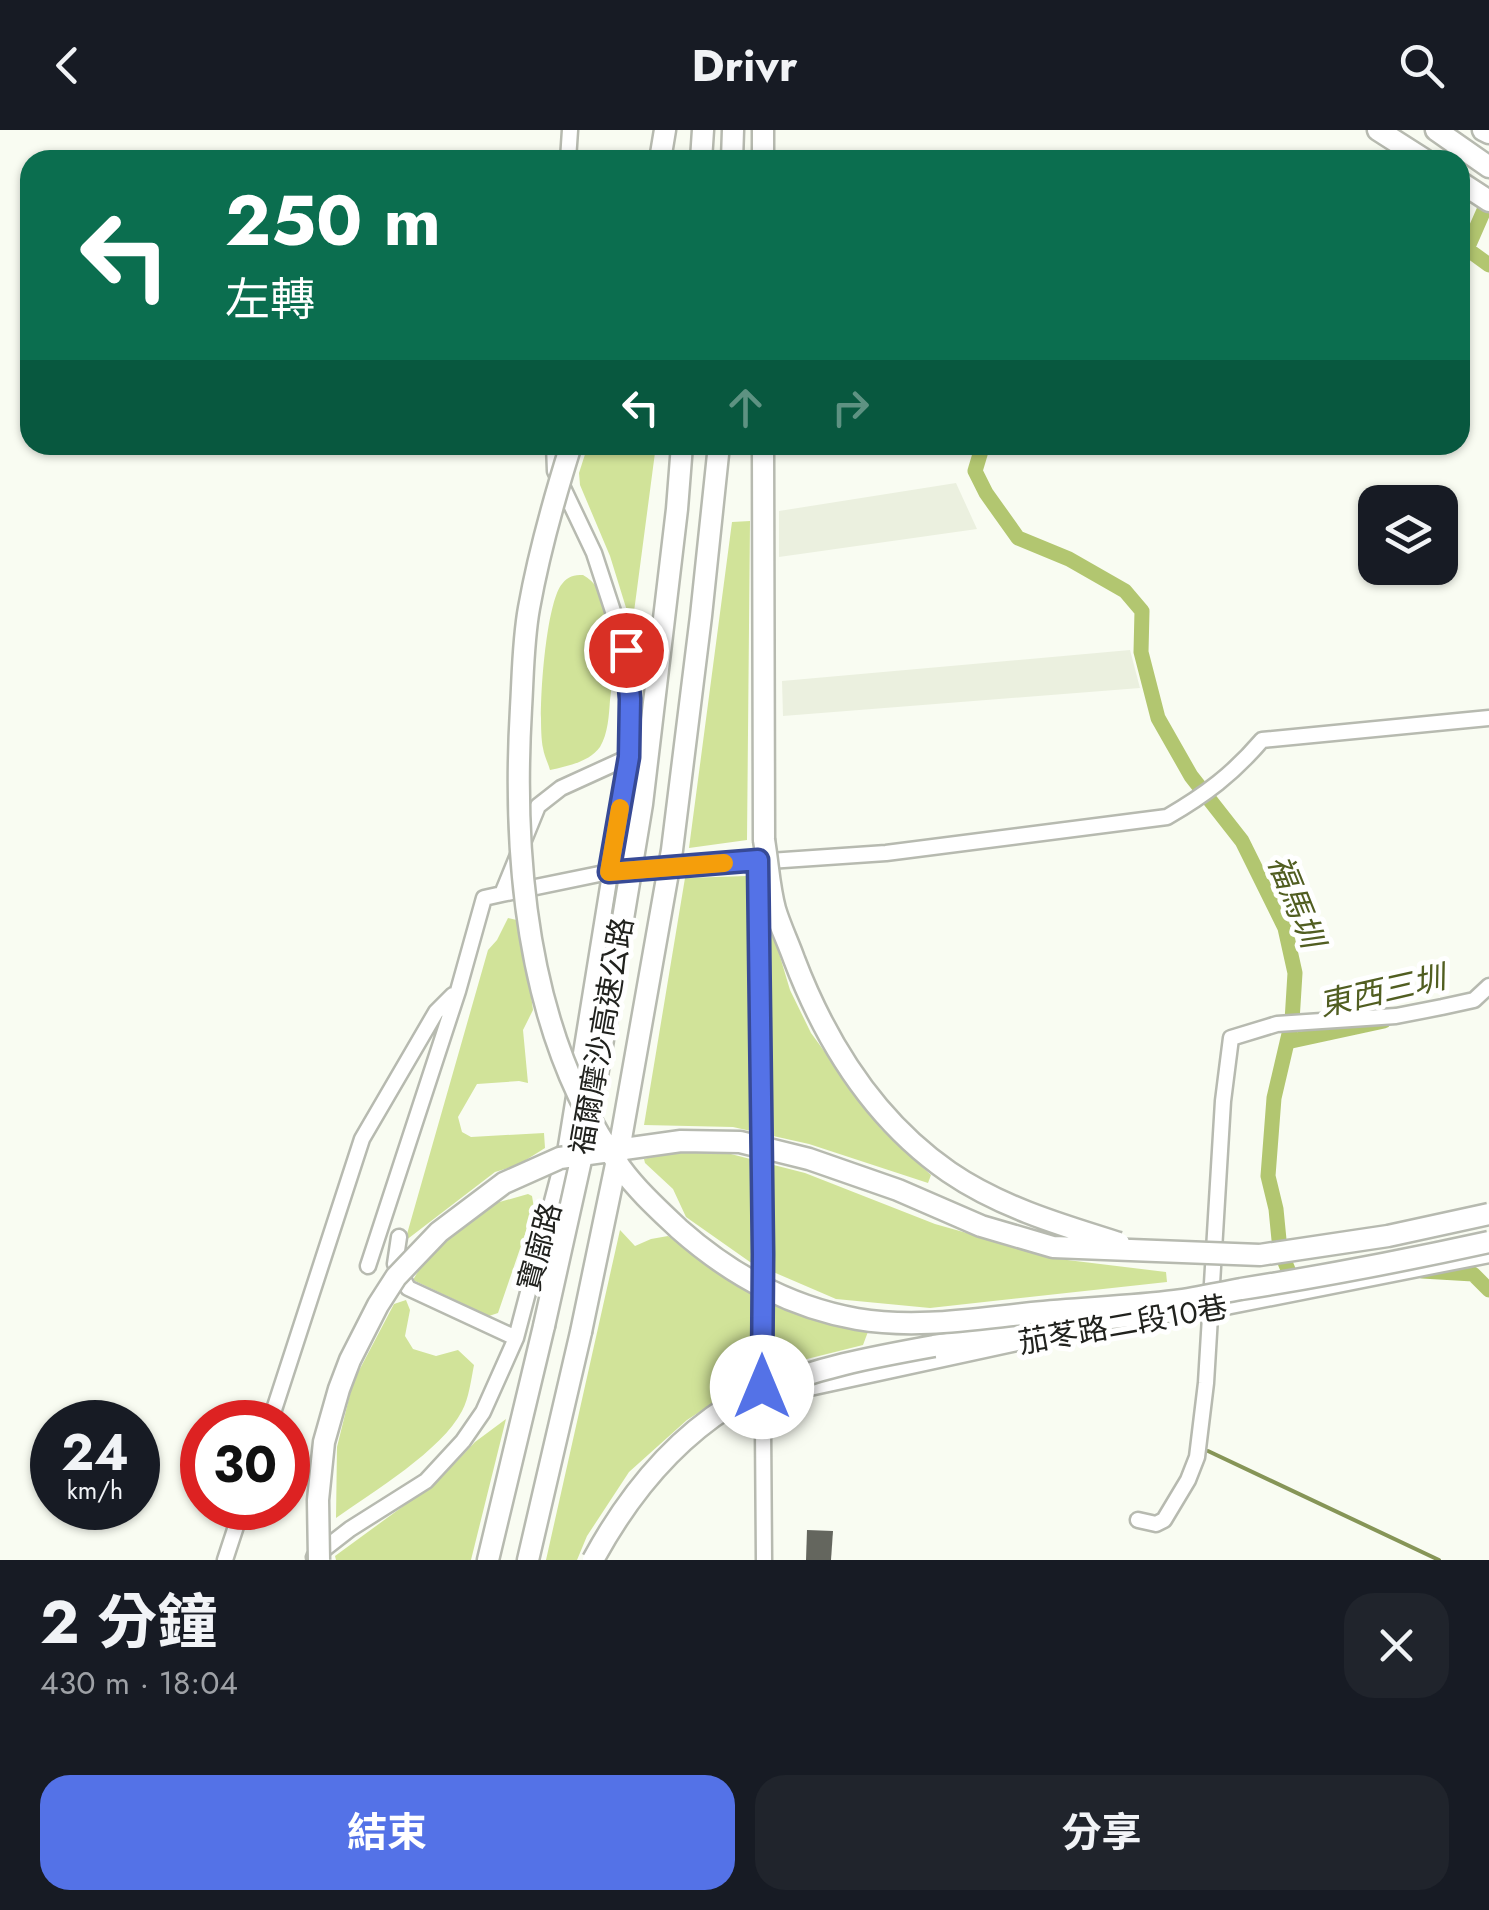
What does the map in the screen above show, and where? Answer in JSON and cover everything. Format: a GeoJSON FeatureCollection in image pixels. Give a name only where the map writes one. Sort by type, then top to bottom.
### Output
{"type":"FeatureCollection","features":[{"type":"Feature","properties":{"kind":"highway"},"geometry":{"type":"LineString","coordinates":[[1378,130],[1409,150]]}},
{"type":"Feature","properties":{"kind":"highway"},"geometry":{"type":"LineString","coordinates":[[1436,130],[1465,150]]}},
{"type":"Feature","properties":{"kind":"highway"},"geometry":{"type":"LineString","coordinates":[[568,455],[545,526],[528,612],[518,753],[529,924],[558,1046],[590,1117],[622,1170],[701,1248],[756,1284],[806,1307],[856,1319],[946,1324],[1179,1300],[1386,1265],[1489,1242]]}},
{"type":"Feature","properties":{"kind":"highway","name":"福爾摩沙高速公路"},"geometry":{"type":"LineString","coordinates":[[488,1560],[589,1124],[642,804],[681,455]]}},
{"type":"Feature","properties":{"kind":"highway","name":"福爾摩沙高速公路"},"geometry":{"type":"LineString","coordinates":[[528,1560],[602,1236],[672,850],[718,455]]}},
{"type":"Feature","properties":{"kind":"highway"},"geometry":{"type":"LineString","coordinates":[[763,455],[764,840],[775,909],[816,1013],[872,1101],[905,1139],[952,1174],[1042,1218],[1144,1252]]}},
{"type":"Feature","properties":{"kind":"highway"},"geometry":{"type":"LineString","coordinates":[[319,1560],[318,1500],[324,1442],[350,1360],[378,1305],[396,1277],[439,1232],[504,1184],[560,1158],[681,1141],[740,1142],[827,1166],[898,1190],[981,1226],[1053,1247],[1260,1255],[1388,1236],[1489,1214]]}},
{"type":"Feature","properties":{"kind":"highway"},"geometry":{"type":"LineString","coordinates":[[593,1560],[637,1489],[677,1446],[730,1405],[780,1383],[850,1361],[1044,1330],[1119,1307]]}},
{"type":"Feature","properties":{"kind":"street","name":"寶廍路"},"geometry":{"type":"LineString","coordinates":[[311,1560],[350,1528],[426,1481],[463,1441],[483,1412],[516,1338],[565,1152],[629,757],[630,699],[626,650],[594,553],[555,471],[554,455]]}},
{"type":"Feature","properties":{"kind":"street"},"geometry":{"type":"LineString","coordinates":[[368,1266],[458,991],[484,898],[609,872],[886,852],[1167,818],[1237,769],[1262,740],[1489,718]]}},
{"type":"Feature","properties":{"kind":"street"},"geometry":{"type":"LineString","coordinates":[[502,894],[538,806],[561,788],[629,757]]}},
{"type":"Feature","properties":{"kind":"street"},"geometry":{"type":"LineString","coordinates":[[758,860],[764,1560]]}},
{"type":"Feature","properties":{"kind":"street"},"geometry":{"type":"LineString","coordinates":[[1138,1520],[1156,1524],[1164,1520],[1197,1458],[1231,1038],[1277,1024],[1396,1016],[1442,1007],[1474,1000],[1489,986]]}},
{"type":"Feature","properties":{"kind":"street"},"geometry":{"type":"LineString","coordinates":[[277,1400],[362,1139],[436,1012],[458,991]]}},
{"type":"Feature","properties":{"kind":"street"},"geometry":{"type":"LineString","coordinates":[[399,1237],[395,1264],[408,1288],[516,1338]]}},
{"type":"Feature","properties":{"kind":"street","name":"茄苳路二段10巷"},"geometry":{"type":"LineString","coordinates":[[762,1414],[810,1388],[1111,1321],[1211,1310],[1489,1254]]}},
{"type":"Feature","properties":{"kind":"street"},"geometry":{"type":"LineString","coordinates":[[225,1560],[235,1530]]}},
{"type":"Feature","properties":{"kind":"shaded area"},"geometry":{"type":"Polygon","coordinates":[[[956,483],[977,529],[779,557],[779,511],[956,483]]]}},
{"type":"Feature","properties":{"kind":"shaded area"},"geometry":{"type":"Polygon","coordinates":[[[1130,650],[1140,688],[783,716],[782,681],[1130,650]]]}},
{"type":"Feature","properties":{"kind":"green space"},"geometry":{"type":"Polygon","coordinates":[[[585,455],[655,455],[632,627],[610,556],[580,485],[585,455]]]}},
{"type":"Feature","properties":{"kind":"green space"},"geometry":{"type":"Polygon","coordinates":[[[750,521],[747,840],[689,848],[732,522],[750,521]]]}},
{"type":"Feature","properties":{"kind":"green space"},"geometry":{"type":"Polygon","coordinates":[[[583,575],[604,598],[609,614],[613,668],[608,724],[603,742],[590,756],[550,770],[541,734],[547,637],[562,584],[583,575]]]}},
{"type":"Feature","properties":{"kind":"green space"},"geometry":{"type":"Polygon","coordinates":[[[746,876],[755,916],[768,916],[790,990],[811,1033],[881,1129],[931,1175],[928,1183],[809,1144],[733,1127],[644,1125],[685,878],[746,876]]]}},
{"type":"Feature","properties":{"kind":"green space"},"geometry":{"type":"Polygon","coordinates":[[[508,918],[521,921],[533,1010],[523,1030],[528,1083],[477,1084],[458,1117],[462,1132],[471,1137],[544,1133],[545,1148],[518,1165],[495,1172],[405,1241],[488,950],[508,918]]]}},
{"type":"Feature","properties":{"kind":"green space"},"geometry":{"type":"Polygon","coordinates":[[[676,1150],[727,1153],[805,1173],[935,1224],[1059,1259],[1166,1272],[1167,1282],[930,1308],[836,1299],[750,1262],[686,1217],[673,1189],[644,1159],[676,1150]]]}},
{"type":"Feature","properties":{"kind":"green space"},"geometry":{"type":"Polygon","coordinates":[[[528,1194],[534,1208],[498,1313],[489,1316],[413,1280],[447,1240],[496,1203],[528,1194]]]}},
{"type":"Feature","properties":{"kind":"green space"},"geometry":{"type":"Polygon","coordinates":[[[620,1230],[635,1246],[668,1236],[738,1287],[807,1316],[869,1329],[863,1345],[799,1361],[740,1386],[687,1420],[629,1472],[587,1536],[577,1560],[546,1560],[620,1230]]]}},
{"type":"Feature","properties":{"kind":"green space"},"geometry":{"type":"Polygon","coordinates":[[[406,1300],[410,1310],[405,1336],[413,1349],[436,1356],[458,1350],[474,1365],[466,1400],[439,1441],[336,1518],[337,1447],[353,1382],[394,1304],[406,1300]]]}},
{"type":"Feature","properties":{"kind":"green space"},"geometry":{"type":"Polygon","coordinates":[[[506,1419],[471,1560],[336,1560],[335,1556],[439,1480],[475,1442],[506,1419]]]}},
{"type":"Feature","properties":{"kind":"building"},"geometry":{"type":"Polygon","coordinates":[[[807,1530],[833,1531],[831,1560],[806,1560],[807,1530]]]}},
{"type":"Feature","properties":{"kind":"waterway","name":"東西三圳"},"geometry":{"type":"LineString","coordinates":[[1470,242],[1489,199]]}},
{"type":"Feature","properties":{"kind":"waterway","name":"東西三圳"},"geometry":{"type":"LineString","coordinates":[[1470,251],[1489,265]]}},
{"type":"Feature","properties":{"kind":"waterway","name":"福馬圳"},"geometry":{"type":"LineString","coordinates":[[980,455],[975,471],[1018,538],[1069,559],[1125,591],[1142,611],[1141,652],[1158,718],[1191,776],[1242,841],[1285,928],[1295,973],[1292,1021],[1274,1098],[1268,1176],[1280,1250],[1291,1277],[1299,1284]]}},
{"type":"Feature","properties":{"kind":"waterway","name":"東西三圳"},"geometry":{"type":"LineString","coordinates":[[1287,1042],[1384,1021]]}},
{"type":"Feature","properties":{"kind":"waterway","name":"福馬圳"},"geometry":{"type":"LineString","coordinates":[[1422,1271],[1473,1274],[1489,1290]]}},
{"type":"Feature","properties":{"kind":"waterway"},"geometry":{"type":"LineString","coordinates":[[1208,1451],[1439,1560]]}},
{"type":"Feature","properties":{"kind":"slow traffic"},"geometry":{"type":"LineString","coordinates":[[620,808],[609,872],[724,863]]}},
{"type":"Feature","properties":{"kind":"route"},"geometry":{"type":"LineString","coordinates":[[626,650],[629,757],[609,872],[758,860],[762,1387]]}}]}
